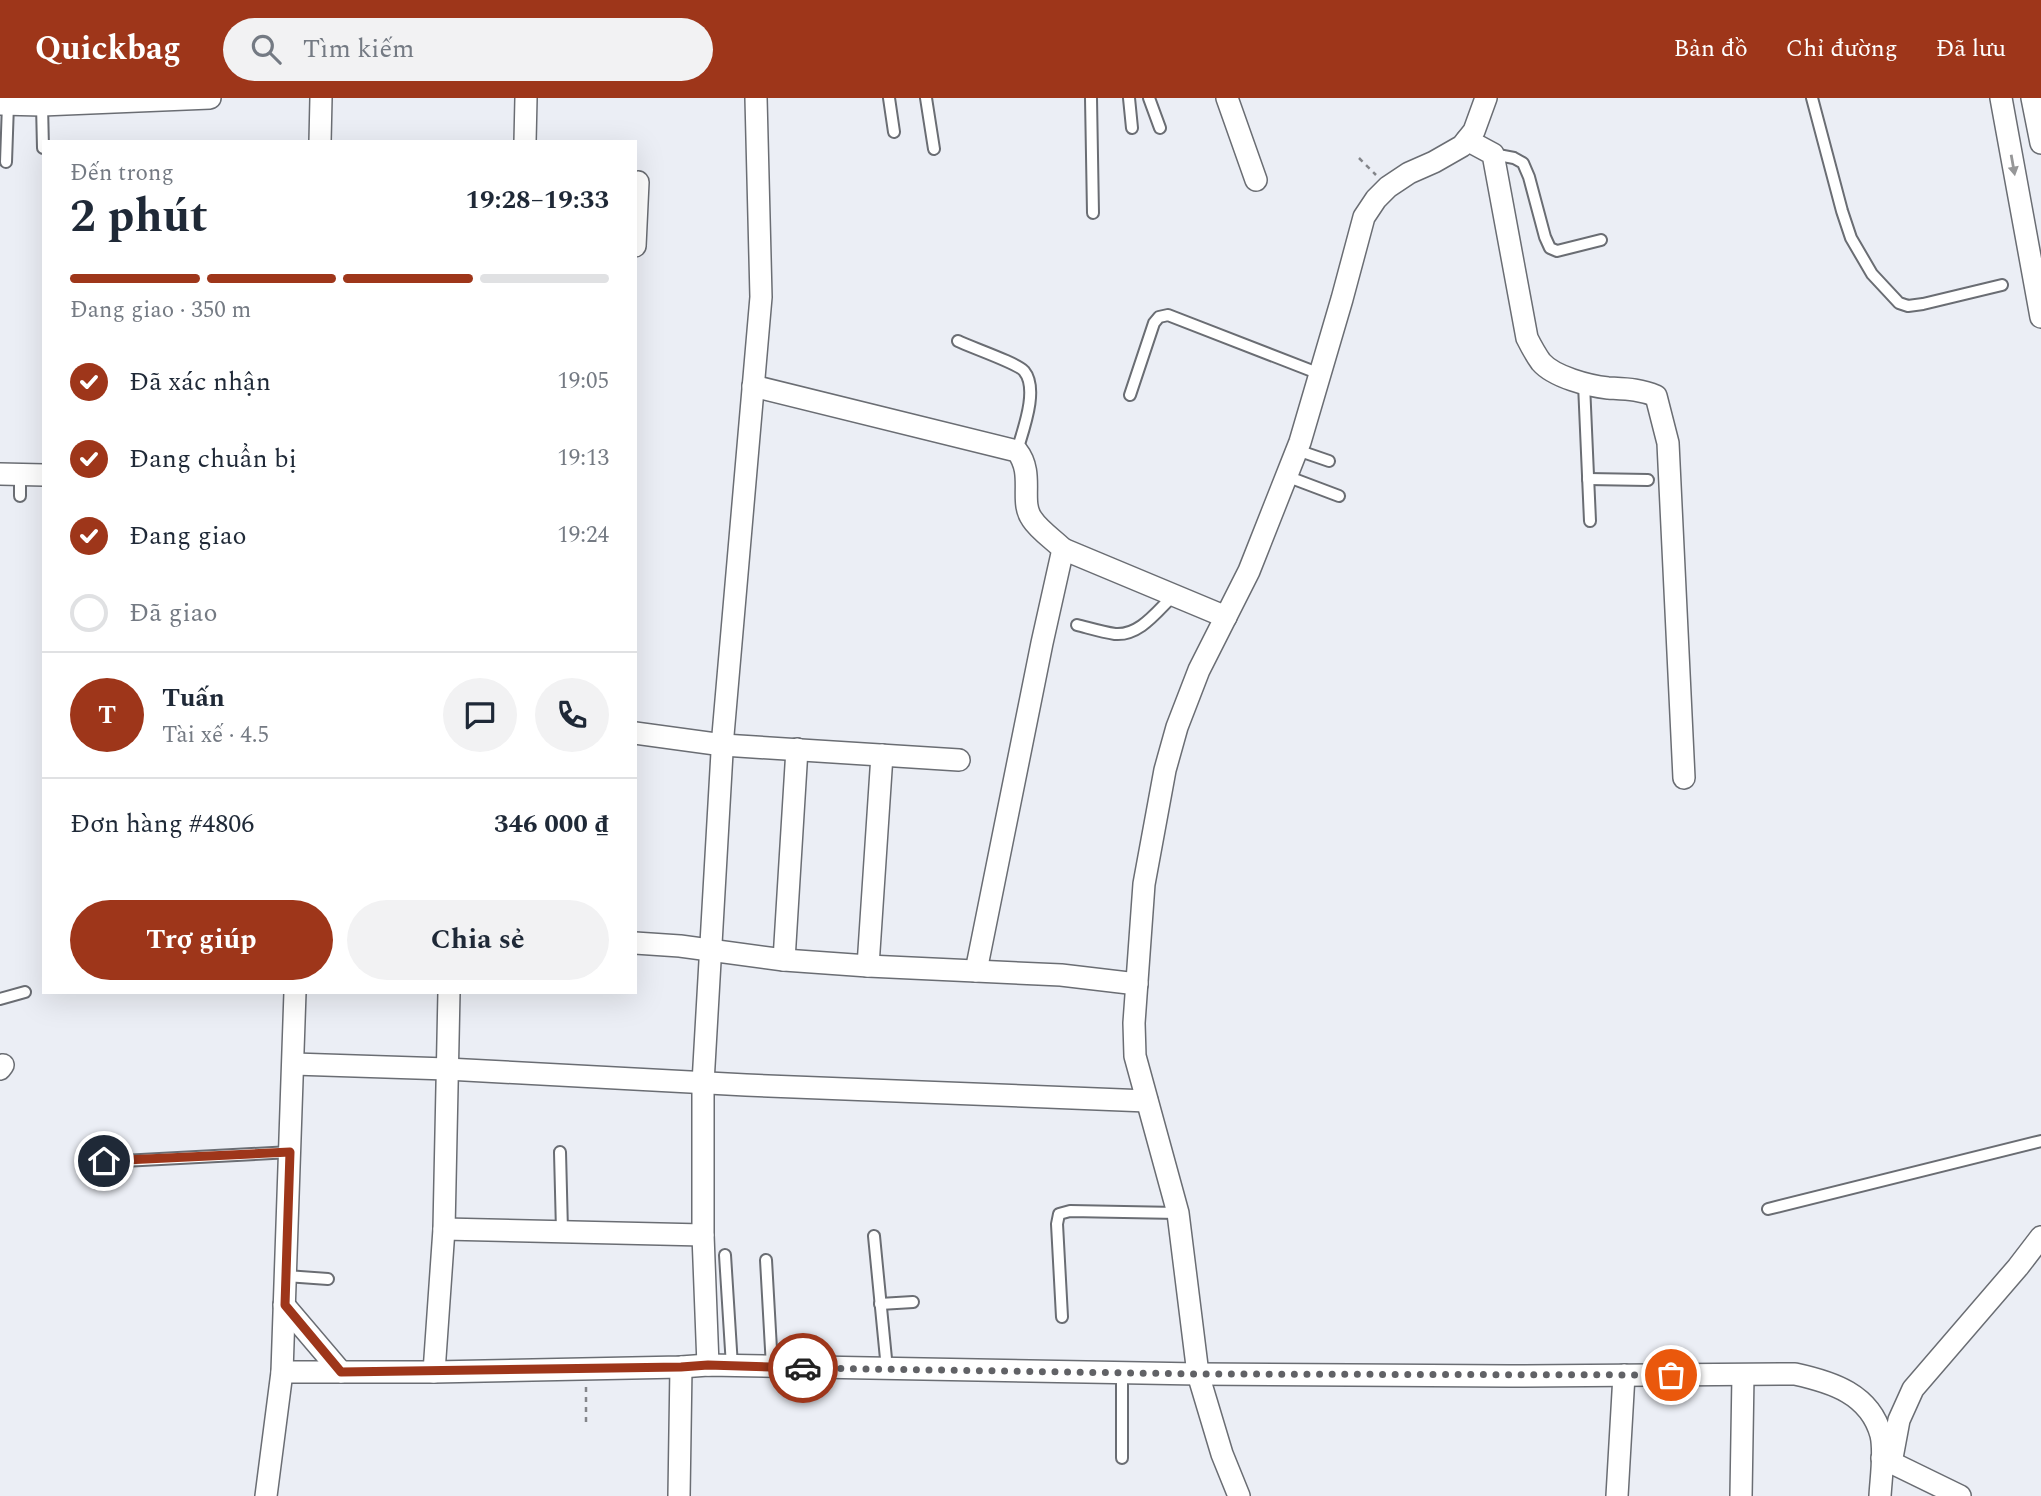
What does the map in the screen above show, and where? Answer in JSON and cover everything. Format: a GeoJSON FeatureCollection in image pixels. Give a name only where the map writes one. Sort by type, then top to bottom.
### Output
{"type":"FeatureCollection","features":[{"type":"Feature","properties":{"kind":"street"},"geometry":{"type":"LineString","coordinates":[[4,104],[42,105],[210,98]]}},
{"type":"Feature","properties":{"kind":"street"},"geometry":{"type":"LineString","coordinates":[[320,140],[321,98]]}},
{"type":"Feature","properties":{"kind":"street"},"geometry":{"type":"LineString","coordinates":[[525,140],[526,98]]}},
{"type":"Feature","properties":{"kind":"street"},"geometry":{"type":"LineString","coordinates":[[708,1365],[703,1083],[723,745],[761,298],[756,98]]}},
{"type":"Feature","properties":{"kind":"street"},"geometry":{"type":"LineString","coordinates":[[1227,98],[1256,180]]}},
{"type":"Feature","properties":{"kind":"street"},"geometry":{"type":"LineString","coordinates":[[1239,1496],[1222,1454],[1198,1374],[1178,1213],[1135,1056],[1133,1023],[1144,884],[1165,770],[1177,727],[1199,670],[1249,571],[1297,450],[1364,217],[1368,208],[1388,187],[1409,173],[1448,155],[1467,141],[1474,131],[1486,98]]}},
{"type":"Feature","properties":{"kind":"street"},"geometry":{"type":"LineString","coordinates":[[2001,98],[2038,288],[2041,317]]}},
{"type":"Feature","properties":{"kind":"street"},"geometry":{"type":"LineString","coordinates":[[2032,98],[2041,143]]}},
{"type":"Feature","properties":{"kind":"street"},"geometry":{"type":"LineString","coordinates":[[1467,141],[1493,154],[1527,338],[1542,363],[1584,384],[1644,390],[1657,396],[1668,443],[1684,778]]}},
{"type":"Feature","properties":{"kind":"street"},"geometry":{"type":"LineString","coordinates":[[637,203],[638,182]]}},
{"type":"Feature","properties":{"kind":"street"},"geometry":{"type":"LineString","coordinates":[[754,386],[1017,451],[1027,472],[1028,510],[1032,519],[1063,549],[1226,617]]}},
{"type":"Feature","properties":{"kind":"street"},"geometry":{"type":"LineString","coordinates":[[13,482],[42,475]]}},
{"type":"Feature","properties":{"kind":"street"},"geometry":{"type":"LineString","coordinates":[[976,971],[1063,549]]}},
{"type":"Feature","properties":{"kind":"street"},"geometry":{"type":"LineString","coordinates":[[637,733],[723,745],[959,760]]}},
{"type":"Feature","properties":{"kind":"street"},"geometry":{"type":"LineString","coordinates":[[784,960],[797,749]]}},
{"type":"Feature","properties":{"kind":"street"},"geometry":{"type":"LineString","coordinates":[[868,966],[882,755]]}},
{"type":"Feature","properties":{"kind":"street"},"geometry":{"type":"LineString","coordinates":[[637,943],[784,960],[1061,975],[1137,984]]}},
{"type":"Feature","properties":{"kind":"street"},"geometry":{"type":"LineString","coordinates":[[266,1496],[282,1372],[296,994]]}},
{"type":"Feature","properties":{"kind":"street"},"geometry":{"type":"LineString","coordinates":[[434,1372],[444,1229],[449,994]]}},
{"type":"Feature","properties":{"kind":"street"},"geometry":{"type":"LineString","coordinates":[[294,1064],[1147,1101]]}},
{"type":"Feature","properties":{"kind":"street"},"geometry":{"type":"LineString","coordinates":[[444,1229],[704,1234]]}},
{"type":"Feature","properties":{"kind":"street"},"geometry":{"type":"LineString","coordinates":[[1880,1496],[1886,1460],[1913,1389],[2041,1237]]}},
{"type":"Feature","properties":{"kind":"street"},"geometry":{"type":"LineString","coordinates":[[285,1305],[341,1372]]}},
{"type":"Feature","properties":{"kind":"street"},"geometry":{"type":"LineString","coordinates":[[282,1372],[434,1372],[708,1365],[1198,1374],[1796,1374],[1845,1389],[1861,1401],[1881,1435],[1886,1460]]}},
{"type":"Feature","properties":{"kind":"street"},"geometry":{"type":"LineString","coordinates":[[679,1496],[681,1367]]}},
{"type":"Feature","properties":{"kind":"street"},"geometry":{"type":"LineString","coordinates":[[1741,1496],[1744,1375]]}},
{"type":"Feature","properties":{"kind":"street"},"geometry":{"type":"LineString","coordinates":[[1617,1496],[1624,1376]]}},
{"type":"Feature","properties":{"kind":"street"},"geometry":{"type":"LineString","coordinates":[[1886,1460],[1960,1496]]}},
{"type":"Feature","properties":{"kind":"lane"},"geometry":{"type":"LineString","coordinates":[[889,98],[894,132]]}},
{"type":"Feature","properties":{"kind":"lane"},"geometry":{"type":"LineString","coordinates":[[926,98],[934,149]]}},
{"type":"Feature","properties":{"kind":"lane"},"geometry":{"type":"LineString","coordinates":[[1091,98],[1093,213]]}},
{"type":"Feature","properties":{"kind":"lane"},"geometry":{"type":"LineString","coordinates":[[1129,98],[1132,128]]}},
{"type":"Feature","properties":{"kind":"lane"},"geometry":{"type":"LineString","coordinates":[[1149,98],[1160,128]]}},
{"type":"Feature","properties":{"kind":"lane"},"geometry":{"type":"LineString","coordinates":[[1812,98],[1851,238],[1872,274],[1899,303],[1908,306],[1923,304],[2002,285]]}},
{"type":"Feature","properties":{"kind":"lane"},"geometry":{"type":"LineString","coordinates":[[4,104],[6,162]]}},
{"type":"Feature","properties":{"kind":"lane"},"geometry":{"type":"LineString","coordinates":[[42,105],[43,140]]}},
{"type":"Feature","properties":{"kind":"lane"},"geometry":{"type":"LineString","coordinates":[[1493,154],[1514,158],[1523,163],[1550,248],[1557,251],[1601,240]]}},
{"type":"Feature","properties":{"kind":"lane"},"geometry":{"type":"LineString","coordinates":[[1130,395],[1154,323],[1159,317],[1168,315],[1320,374]]}},
{"type":"Feature","properties":{"kind":"lane"},"geometry":{"type":"LineString","coordinates":[[958,341],[1023,369],[1030,383],[1028,412],[1017,451]]}},
{"type":"Feature","properties":{"kind":"lane"},"geometry":{"type":"LineString","coordinates":[[1584,384],[1590,521]]}},
{"type":"Feature","properties":{"kind":"lane"},"geometry":{"type":"LineString","coordinates":[[1297,450],[1329,461]]}},
{"type":"Feature","properties":{"kind":"lane"},"geometry":{"type":"LineString","coordinates":[[1286,476],[1339,496]]}},
{"type":"Feature","properties":{"kind":"lane"},"geometry":{"type":"LineString","coordinates":[[1588,479],[1648,480]]}},
{"type":"Feature","properties":{"kind":"lane"},"geometry":{"type":"LineString","coordinates":[[1077,625],[1115,634],[1129,633],[1138,629],[1174,595]]}},
{"type":"Feature","properties":{"kind":"lane"},"geometry":{"type":"LineString","coordinates":[[0,999],[25,992]]}},
{"type":"Feature","properties":{"kind":"lane"},"geometry":{"type":"LineString","coordinates":[[1768,1209],[2041,1141]]}},
{"type":"Feature","properties":{"kind":"lane"},"geometry":{"type":"LineString","coordinates":[[97,1183],[98,1167],[104,1161],[290,1152]]}},
{"type":"Feature","properties":{"kind":"lane"},"geometry":{"type":"LineString","coordinates":[[560,1152],[562,1231]]}},
{"type":"Feature","properties":{"kind":"lane"},"geometry":{"type":"LineString","coordinates":[[1062,1317],[1056,1224],[1059,1214],[1070,1211],[1178,1213]]}},
{"type":"Feature","properties":{"kind":"lane"},"geometry":{"type":"LineString","coordinates":[[874,1236],[887,1369]]}},
{"type":"Feature","properties":{"kind":"lane"},"geometry":{"type":"LineString","coordinates":[[725,1255],[732,1366]]}},
{"type":"Feature","properties":{"kind":"lane"},"geometry":{"type":"LineString","coordinates":[[766,1260],[772,1367]]}},
{"type":"Feature","properties":{"kind":"lane"},"geometry":{"type":"LineString","coordinates":[[286,1276],[328,1279]]}},
{"type":"Feature","properties":{"kind":"lane"},"geometry":{"type":"LineString","coordinates":[[880,1304],[912,1302]]}},
{"type":"Feature","properties":{"kind":"lane"},"geometry":{"type":"LineString","coordinates":[[1122,1373],[1122,1458]]}},
{"type":"Feature","properties":{"kind":"path"},"geometry":{"type":"LineString","coordinates":[[585,1369],[586,1427]]}},
{"type":"Feature","properties":{"kind":"way so far"},"geometry":{"type":"LineString","coordinates":[[803,1368],[1198,1374],[1671,1375]]}},
{"type":"Feature","properties":{"kind":"route"},"geometry":{"type":"LineString","coordinates":[[104,1161],[290,1152],[285,1305],[341,1372],[708,1365],[803,1368]]}}]}
